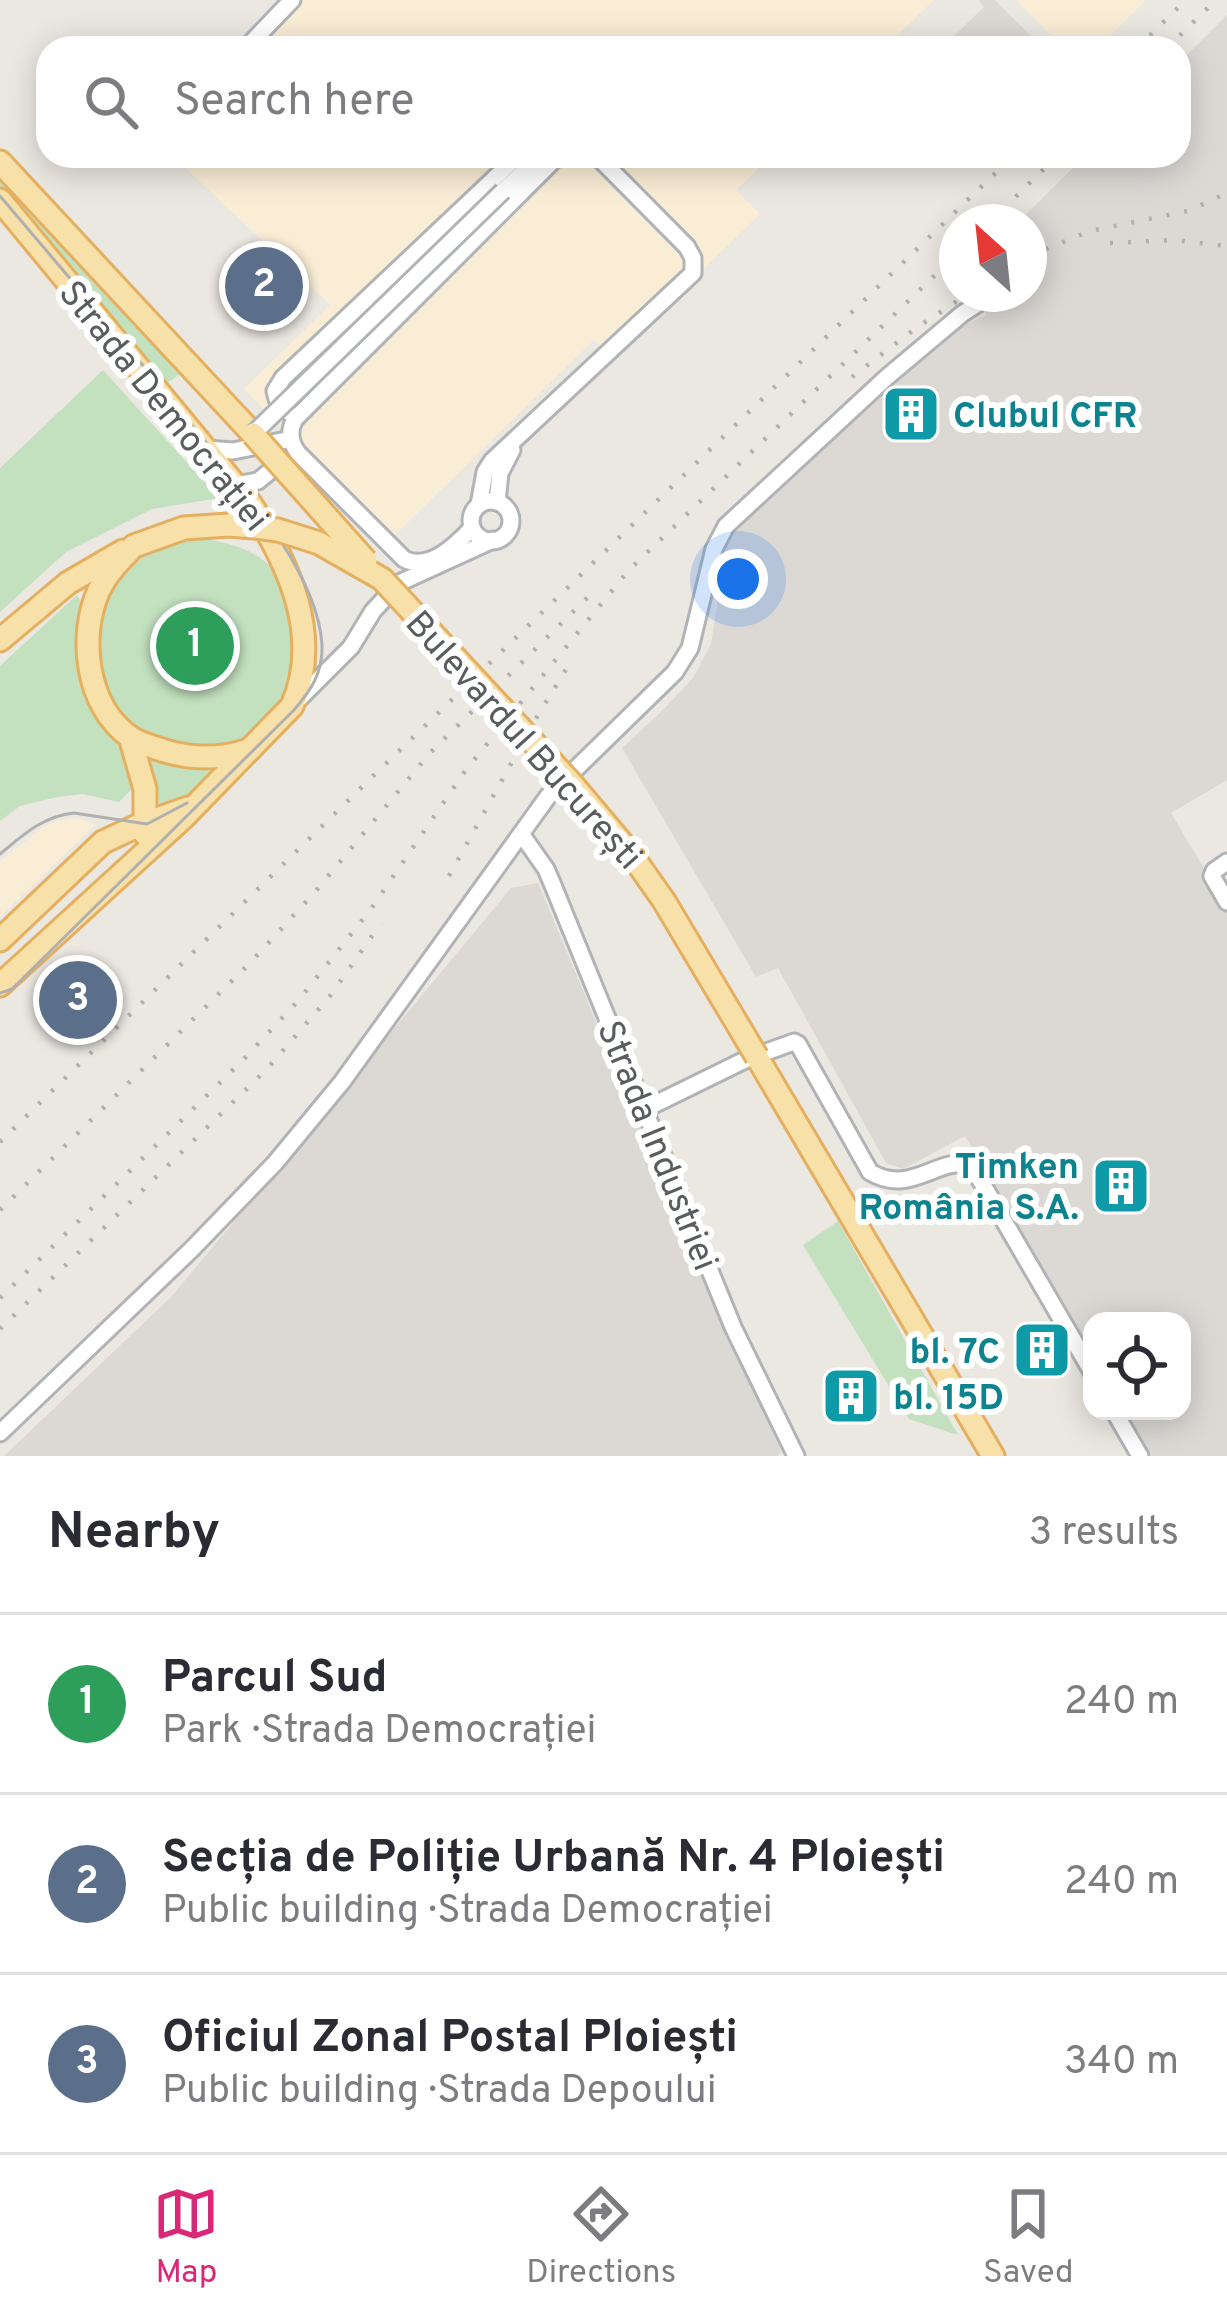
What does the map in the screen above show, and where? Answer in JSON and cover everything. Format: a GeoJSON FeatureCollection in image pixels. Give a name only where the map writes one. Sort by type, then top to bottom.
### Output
{"type":"FeatureCollection","features":[{"type":"Feature","properties":{"kind":"main road","name":"Strada Democrației"},"geometry":{"type":"LineString","coordinates":[[8,171],[392,580]]}},
{"type":"Feature","properties":{"kind":"main road","name":"Strada Democrației"},"geometry":{"type":"LineString","coordinates":[[0,200],[250,503],[273,540],[290,578],[303,634],[303,671],[292,706]]}},
{"type":"Feature","properties":{"kind":"main road","name":"Bulevardul București"},"geometry":{"type":"LineString","coordinates":[[0,640],[68,584],[134,546],[184,528],[229,524],[278,530],[319,543],[392,580],[648,877],[993,1456]]}},
{"type":"Feature","properties":{"kind":"main road"},"geometry":{"type":"LineString","coordinates":[[134,546],[106,578],[88,632],[91,674],[109,713],[130,737],[145,789],[143,853]]}},
{"type":"Feature","properties":{"kind":"main road"},"geometry":{"type":"LineString","coordinates":[[0,985],[184,817],[292,706]]}},
{"type":"Feature","properties":{"kind":"main road"},"geometry":{"type":"LineString","coordinates":[[130,737],[196,758],[249,749]]}},
{"type":"Feature","properties":{"kind":"main road"},"geometry":{"type":"LineString","coordinates":[[0,940],[93,849],[113,836],[191,807]]}},
{"type":"Feature","properties":{"kind":"street"},"geometry":{"type":"LineString","coordinates":[[258,36],[292,0]]}},
{"type":"Feature","properties":{"kind":"street"},"geometry":{"type":"LineString","coordinates":[[295,419],[277,399],[278,385],[505,168]]}},
{"type":"Feature","properties":{"kind":"street"},"geometry":{"type":"LineString","coordinates":[[253,434],[527,168]]}},
{"type":"Feature","properties":{"kind":"street"},"geometry":{"type":"LineString","coordinates":[[250,503],[258,481],[294,445],[295,419],[548,168]]}},
{"type":"Feature","properties":{"kind":"street"},"geometry":{"type":"LineString","coordinates":[[294,445],[404,559],[415,565],[426,562],[462,539],[472,528],[488,467],[693,273],[687,247],[609,168]]}},
{"type":"Feature","properties":{"kind":"street"},"geometry":{"type":"LineString","coordinates":[[0,1433],[275,1163],[342,1082],[549,795],[664,686],[690,648],[714,549],[726,526],[887,377],[965,312]]}},
{"type":"Feature","properties":{"kind":"street"},"geometry":{"type":"LineString","coordinates":[[320,342],[314,359],[324,390]]}},
{"type":"Feature","properties":{"kind":"street"},"geometry":{"type":"LineString","coordinates":[[295,367],[316,369]]}},
{"type":"Feature","properties":{"kind":"street"},"geometry":{"type":"LineString","coordinates":[[497,502],[502,466],[524,433]]}},
{"type":"Feature","properties":{"kind":"street"},"geometry":{"type":"LineString","coordinates":[[206,449],[294,445]]}},
{"type":"Feature","properties":{"kind":"street"},"geometry":{"type":"LineString","coordinates":[[235,485],[258,481]]}},
{"type":"Feature","properties":{"kind":"street"},"geometry":{"type":"LineString","coordinates":[[392,580],[506,533],[511,523],[508,511],[497,502],[479,505]]}},
{"type":"Feature","properties":{"kind":"street"},"geometry":{"type":"LineString","coordinates":[[472,528],[483,539],[494,540]]}},
{"type":"Feature","properties":{"kind":"street"},"geometry":{"type":"LineString","coordinates":[[292,706],[351,647],[404,559]]}},
{"type":"Feature","properties":{"kind":"street"},"geometry":{"type":"LineString","coordinates":[[299,609],[311,655],[323,664],[339,660]]}},
{"type":"Feature","properties":{"kind":"street","name":"Strada Industriei"},"geometry":{"type":"LineString","coordinates":[[522,835],[553,884],[733,1327],[796,1456]]}},
{"type":"Feature","properties":{"kind":"street"},"geometry":{"type":"LineString","coordinates":[[1227,862],[1213,873],[1227,902]]}},
{"type":"Feature","properties":{"kind":"street"},"geometry":{"type":"LineString","coordinates":[[644,1109],[747,1059],[798,1044],[870,1172],[878,1178],[909,1180],[963,1162],[972,1166],[1083,1357]]}},
{"type":"Feature","properties":{"kind":"street"},"geometry":{"type":"LineString","coordinates":[[1119,1420],[1141,1456]]}},
{"type":"Feature","properties":{"kind":"shaded area"},"geometry":{"type":"Polygon","coordinates":[[[292,0],[934,0],[896,36],[259,36],[292,0]]]}},
{"type":"Feature","properties":{"kind":"shaded area"},"geometry":{"type":"Polygon","coordinates":[[[979,0],[995,0],[1031,36],[954,36],[984,7],[979,0]]]}},
{"type":"Feature","properties":{"kind":"shaded area"},"geometry":{"type":"Polygon","coordinates":[[[1016,0],[1146,0],[1110,36],[1051,36],[1016,0]]]}},
{"type":"Feature","properties":{"kind":"shaded area","name":"Timken România S.A."},"geometry":{"type":"Polygon","coordinates":[[[1227,15],[1227,780],[1171,813],[1227,907],[1227,1456],[1152,1456],[1131,1420],[1191,1420],[1191,1312],[1083,1312],[1083,1338],[965,1136],[903,1169],[886,1163],[778,968],[756,977],[622,748],[693,678],[711,644],[728,538],[938,337],[985,312],[1047,312],[1047,204],[1036,204],[1073,168],[1191,168],[1191,51],[1227,15]]]}},
{"type":"Feature","properties":{"kind":"shaded area"},"geometry":{"type":"Polygon","coordinates":[[[186,168],[759,168],[736,190],[760,214],[613,357],[594,340],[390,540],[244,389],[330,305],[186,168]]]}},
{"type":"Feature","properties":{"kind":"shaded area"},"geometry":{"type":"Polygon","coordinates":[[[79,818],[95,825],[0,917],[0,861],[43,827],[79,818]]]}},
{"type":"Feature","properties":{"kind":"shaded area"},"geometry":{"type":"Polygon","coordinates":[[[538,883],[781,1451],[778,1456],[4,1456],[172,1296],[511,888],[538,883]]]}},
{"type":"Feature","properties":{"kind":"green space"},"geometry":{"type":"Polygon","coordinates":[[[0,171],[181,373],[163,386],[0,189],[0,171]]]}},
{"type":"Feature","properties":{"kind":"green space"},"geometry":{"type":"Polygon","coordinates":[[[103,370],[219,498],[152,509],[66,552],[0,612],[0,468],[103,370]]]}},
{"type":"Feature","properties":{"kind":"green space"},"geometry":{"type":"Polygon","coordinates":[[[201,538],[245,550],[269,565],[291,612],[296,653],[291,689],[263,727],[235,742],[191,749],[158,741],[117,709],[99,675],[99,630],[103,605],[120,575],[154,549],[201,538]]]}},
{"type":"Feature","properties":{"kind":"green space"},"geometry":{"type":"Polygon","coordinates":[[[77,595],[84,606],[115,730],[135,768],[132,789],[119,802],[83,794],[57,797],[20,806],[0,821],[0,666],[77,595]]]}},
{"type":"Feature","properties":{"kind":"green space"},"geometry":{"type":"Polygon","coordinates":[[[153,757],[172,765],[216,767],[216,771],[169,812],[160,811],[148,765],[153,757]]]}},
{"type":"Feature","properties":{"kind":"green space"},"geometry":{"type":"Polygon","coordinates":[[[838,1221],[958,1435],[909,1419],[803,1245],[838,1221]]]}},
{"type":"Feature","properties":{"kind":"tram line"},"geometry":{"type":"LineString","coordinates":[[0,196],[268,522],[305,585],[322,645],[315,680],[294,710],[12,989],[0,993]]}},
{"type":"Feature","properties":{"kind":"tram line"},"geometry":{"type":"LineString","coordinates":[[0,854],[34,828],[63,815],[147,824],[187,803]]}},
{"type":"Feature","properties":{"kind":"railway"},"geometry":{"type":"LineString","coordinates":[[1149,36],[1186,0]]}},
{"type":"Feature","properties":{"kind":"railway"},"geometry":{"type":"LineString","coordinates":[[1179,36],[1216,0]]}},
{"type":"Feature","properties":{"kind":"railway"},"geometry":{"type":"LineString","coordinates":[[0,1142],[1001,168]]}},
{"type":"Feature","properties":{"kind":"railway"},"geometry":{"type":"LineString","coordinates":[[1008,204],[1045,168]]}},
{"type":"Feature","properties":{"kind":"railway"},"geometry":{"type":"LineString","coordinates":[[1047,249],[1090,231],[1188,211],[1227,193]]}},
{"type":"Feature","properties":{"kind":"railway"},"geometry":{"type":"LineString","coordinates":[[1110,243],[1173,240],[1227,246]]}},
{"type":"Feature","properties":{"kind":"railway"},"geometry":{"type":"LineString","coordinates":[[0,1298],[298,1001],[371,909],[465,771],[628,571],[939,271]]}},
{"type":"Feature","properties":{"kind":"railway"},"geometry":{"type":"LineString","coordinates":[[852,377],[940,312]]}},
{"type":"Feature","properties":{"kind":"railway"},"geometry":{"type":"LineString","coordinates":[[0,1210],[250,963],[430,753],[592,593]]}},
{"type":"Feature","properties":{"kind":"railway"},"geometry":{"type":"LineString","coordinates":[[449,876],[570,663]]}},
{"type":"Feature","properties":{"kind":"railway"},"geometry":{"type":"LineString","coordinates":[[0,1329],[267,1069],[330,996],[381,923]]}},
{"type":"Feature","properties":{"kind":"place","name":"Secția de Poliție Urbană Nr. 4 Ploiești"},"geometry":{"type":"Point","coordinates":[264,286]}},
{"type":"Feature","properties":{"kind":"place","name":"Clubul CFR"},"geometry":{"type":"Point","coordinates":[911,414]}},
{"type":"Feature","properties":{"kind":"place","name":"Parcul Sud"},"geometry":{"type":"Point","coordinates":[195,646]}},
{"type":"Feature","properties":{"kind":"place","name":"Oficiul Zonal Postal Ploiești"},"geometry":{"type":"Point","coordinates":[78,1000]}},
{"type":"Feature","properties":{"kind":"place","name":"Timken România S.A."},"geometry":{"type":"Point","coordinates":[1121,1186]}},
{"type":"Feature","properties":{"kind":"place","name":"bl. 7C"},"geometry":{"type":"Point","coordinates":[1042,1350]}},
{"type":"Feature","properties":{"kind":"place","name":"bl. 15D"},"geometry":{"type":"Point","coordinates":[851,1396]}}]}
